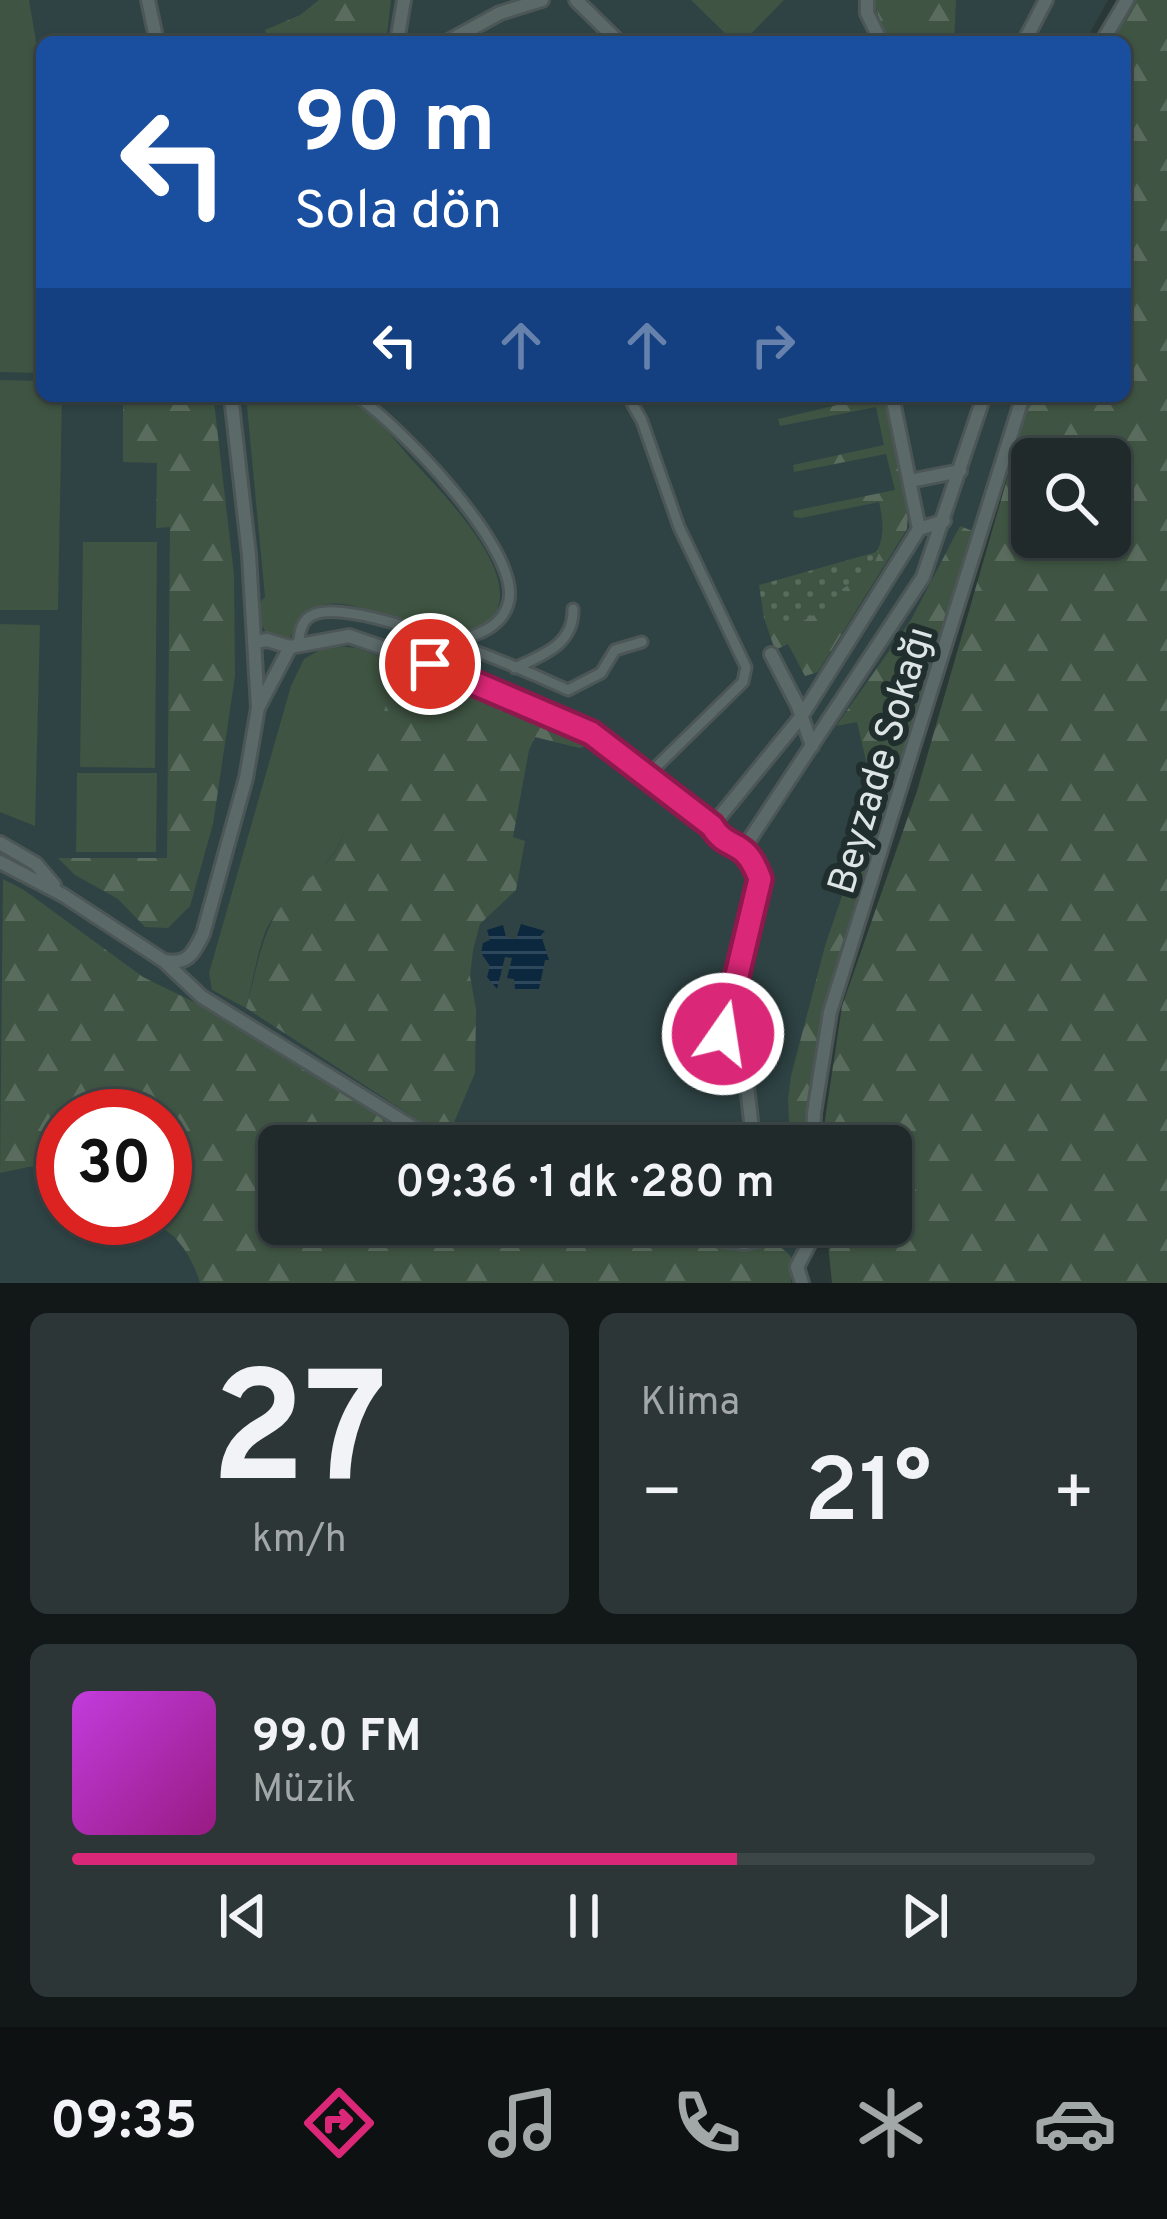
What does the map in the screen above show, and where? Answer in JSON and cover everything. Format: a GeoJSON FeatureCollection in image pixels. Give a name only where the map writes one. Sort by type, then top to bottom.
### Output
{"type":"FeatureCollection","features":[{"type":"Feature","properties":{"kind":"street"},"geometry":{"type":"LineString","coordinates":[[148,0],[156,36]]}},
{"type":"Feature","properties":{"kind":"street"},"geometry":{"type":"LineString","coordinates":[[398,36],[404,0]]}},
{"type":"Feature","properties":{"kind":"street"},"geometry":{"type":"LineString","coordinates":[[458,36],[500,13],[542,0]]}},
{"type":"Feature","properties":{"kind":"street"},"geometry":{"type":"LineString","coordinates":[[576,0],[613,36]]}},
{"type":"Feature","properties":{"kind":"street"},"geometry":{"type":"LineString","coordinates":[[867,0],[867,14],[877,36]]}},
{"type":"Feature","properties":{"kind":"street"},"geometry":{"type":"LineString","coordinates":[[1027,36],[1046,0]]}},
{"type":"Feature","properties":{"kind":"street"},"geometry":{"type":"LineString","coordinates":[[1106,36],[1127,0]]}},
{"type":"Feature","properties":{"kind":"street"},"geometry":{"type":"LineString","coordinates":[[164,961],[180,963],[193,956],[203,934],[245,778],[258,708],[232,402]]}},
{"type":"Feature","properties":{"kind":"street"},"geometry":{"type":"LineString","coordinates":[[362,402],[458,495],[495,548],[506,574],[510,598],[502,617],[486,632],[451,643]]}},
{"type":"Feature","properties":{"kind":"street"},"geometry":{"type":"LineString","coordinates":[[631,402],[679,526],[746,667],[743,682],[649,774]]}},
{"type":"Feature","properties":{"kind":"street"},"geometry":{"type":"LineString","coordinates":[[893,402],[919,529]]}},
{"type":"Feature","properties":{"kind":"street"},"geometry":{"type":"LineString","coordinates":[[744,848],[923,577],[982,402]]}},
{"type":"Feature","properties":{"kind":"street","name":"Beyzade Sokağı"},"geometry":{"type":"LineString","coordinates":[[814,1125],[830,1012],[1021,402]]}},
{"type":"Feature","properties":{"kind":"street"},"geometry":{"type":"LineString","coordinates":[[910,481],[960,471]]}},
{"type":"Feature","properties":{"kind":"street"},"geometry":{"type":"LineString","coordinates":[[712,826],[801,717],[919,529],[944,521]]}},
{"type":"Feature","properties":{"kind":"street"},"geometry":{"type":"LineString","coordinates":[[515,668],[563,642],[571,631],[573,609]]}},
{"type":"Feature","properties":{"kind":"street"},"geometry":{"type":"LineString","coordinates":[[258,708],[302,625],[310,615],[331,610],[451,643],[568,690],[601,673],[615,650],[642,642]]}},
{"type":"Feature","properties":{"kind":"street"},"geometry":{"type":"LineString","coordinates":[[254,642],[294,646],[349,636],[564,718],[649,774],[712,826],[718,837],[744,848],[760,879],[716,1060],[719,1070],[747,1087],[752,1125]]}},
{"type":"Feature","properties":{"kind":"street"},"geometry":{"type":"LineString","coordinates":[[770,654],[812,746]]}},
{"type":"Feature","properties":{"kind":"street"},"geometry":{"type":"LineString","coordinates":[[0,843],[36,864],[63,895]]}},
{"type":"Feature","properties":{"kind":"street"},"geometry":{"type":"LineString","coordinates":[[0,862],[63,895],[164,961],[202,998],[409,1125]]}},
{"type":"Feature","properties":{"kind":"street"},"geometry":{"type":"LineString","coordinates":[[802,1283],[797,1267],[808,1245]]}},
{"type":"Feature","properties":{"kind":"shaded area"},"geometry":{"type":"Polygon","coordinates":[[[0,0],[1108,0],[1088,36],[36,36],[36,402],[1014,402],[816,1061],[808,1125],[258,1125],[258,1245],[800,1245],[800,1283],[0,1283],[0,0]]]}},
{"type":"Feature","properties":{"kind":"green space"},"geometry":{"type":"Polygon","coordinates":[[[0,0],[29,0],[36,41],[36,373],[0,372],[0,0]]]}},
{"type":"Feature","properties":{"kind":"green space"},"geometry":{"type":"Polygon","coordinates":[[[319,0],[391,0],[387,36],[266,36],[265,30],[300,15],[319,0]]]}},
{"type":"Feature","properties":{"kind":"green space"},"geometry":{"type":"Polygon","coordinates":[[[691,0],[784,0],[749,36],[728,36],[691,0]]]}},
{"type":"Feature","properties":{"kind":"green space"},"geometry":{"type":"Polygon","coordinates":[[[874,0],[956,0],[954,36],[887,36],[874,0]]]}},
{"type":"Feature","properties":{"kind":"green space"},"geometry":{"type":"Polygon","coordinates":[[[1136,0],[1167,0],[1167,1283],[832,1283],[828,1245],[912,1245],[912,1125],[824,1125],[842,1006],[917,791],[1011,465],[1011,558],[1131,558],[1131,438],[1019,438],[1029,402],[1131,402],[1131,36],[1115,36],[1136,0]]]}},
{"type":"Feature","properties":{"kind":"green space"},"geometry":{"type":"Polygon","coordinates":[[[0,380],[36,381],[36,402],[62,402],[58,610],[0,610],[0,380]]]}},
{"type":"Feature","properties":{"kind":"green space"},"geometry":{"type":"Polygon","coordinates":[[[214,402],[234,575],[235,676],[213,824],[190,906],[168,928],[145,927],[118,899],[75,875],[58,858],[167,858],[170,527],[156,528],[157,463],[123,462],[123,403],[214,402]]]}},
{"type":"Feature","properties":{"kind":"green space"},"geometry":{"type":"Polygon","coordinates":[[[247,402],[351,402],[363,409],[461,516],[492,562],[499,585],[498,606],[487,623],[466,634],[443,635],[345,604],[323,605],[301,617],[290,638],[275,638],[266,631],[256,606],[265,597],[247,402]]]}},
{"type":"Feature","properties":{"kind":"green space"},"geometry":{"type":"Polygon","coordinates":[[[850,402],[884,402],[908,511],[907,529],[818,672],[805,676],[788,644],[775,650],[764,618],[783,631],[844,598],[841,589],[881,542],[882,518],[879,502],[801,518],[794,517],[793,511],[895,490],[886,454],[794,472],[793,465],[884,445],[876,407],[780,426],[778,419],[850,402]]]}},
{"type":"Feature","properties":{"kind":"green space"},"geometry":{"type":"Polygon","coordinates":[[[960,526],[975,532],[816,1061],[808,1125],[789,1125],[791,1076],[825,946],[875,799],[857,722],[836,726],[911,620],[960,526]]]}},
{"type":"Feature","properties":{"kind":"green space"},"geometry":{"type":"Polygon","coordinates":[[[83,542],[157,542],[155,768],[80,767],[83,542]]]}},
{"type":"Feature","properties":{"kind":"green space"},"geometry":{"type":"Polygon","coordinates":[[[880,551],[869,574],[842,589],[845,598],[783,632],[764,618],[759,585],[880,551]]]}},
{"type":"Feature","properties":{"kind":"green space"},"geometry":{"type":"Polygon","coordinates":[[[0,624],[40,625],[35,826],[0,812],[0,624]]]}},
{"type":"Feature","properties":{"kind":"green space"},"geometry":{"type":"Polygon","coordinates":[[[328,645],[356,648],[398,663],[350,821],[333,854],[268,926],[246,1008],[212,990],[209,973],[291,686],[304,659],[328,645]]]}},
{"type":"Feature","properties":{"kind":"green space"},"geometry":{"type":"Polygon","coordinates":[[[397,668],[531,711],[565,727],[589,746],[579,748],[535,737],[529,750],[513,837],[525,841],[516,890],[480,924],[473,950],[475,1073],[453,1125],[426,1125],[246,1008],[275,915],[330,858],[366,774],[397,668]]]}},
{"type":"Feature","properties":{"kind":"green space"},"geometry":{"type":"Polygon","coordinates":[[[77,773],[157,773],[156,852],[76,852],[77,773]]]}},
{"type":"Feature","properties":{"kind":"green space"},"geometry":{"type":"Polygon","coordinates":[[[3,879],[143,977],[208,1009],[396,1125],[258,1125],[258,1245],[705,1245],[741,1250],[773,1245],[791,1257],[791,1283],[200,1283],[180,1245],[192,1245],[192,1089],[36,1089],[36,1167],[0,1173],[3,879]]]}},
{"type":"Feature","properties":{"kind":"water"},"geometry":{"type":"Polygon","coordinates":[[[521,924],[545,931],[541,935],[549,960],[545,960],[539,989],[515,989],[514,979],[507,978],[512,958],[505,957],[497,989],[487,977],[490,966],[481,953],[483,943],[490,940],[487,930],[503,925],[506,937],[516,939],[521,924]]]}},
{"type":"Feature","properties":{"kind":"route"},"geometry":{"type":"LineString","coordinates":[[430,664],[591,733],[649,774],[712,826],[718,837],[751,856],[760,879],[723,1034]]}}]}
